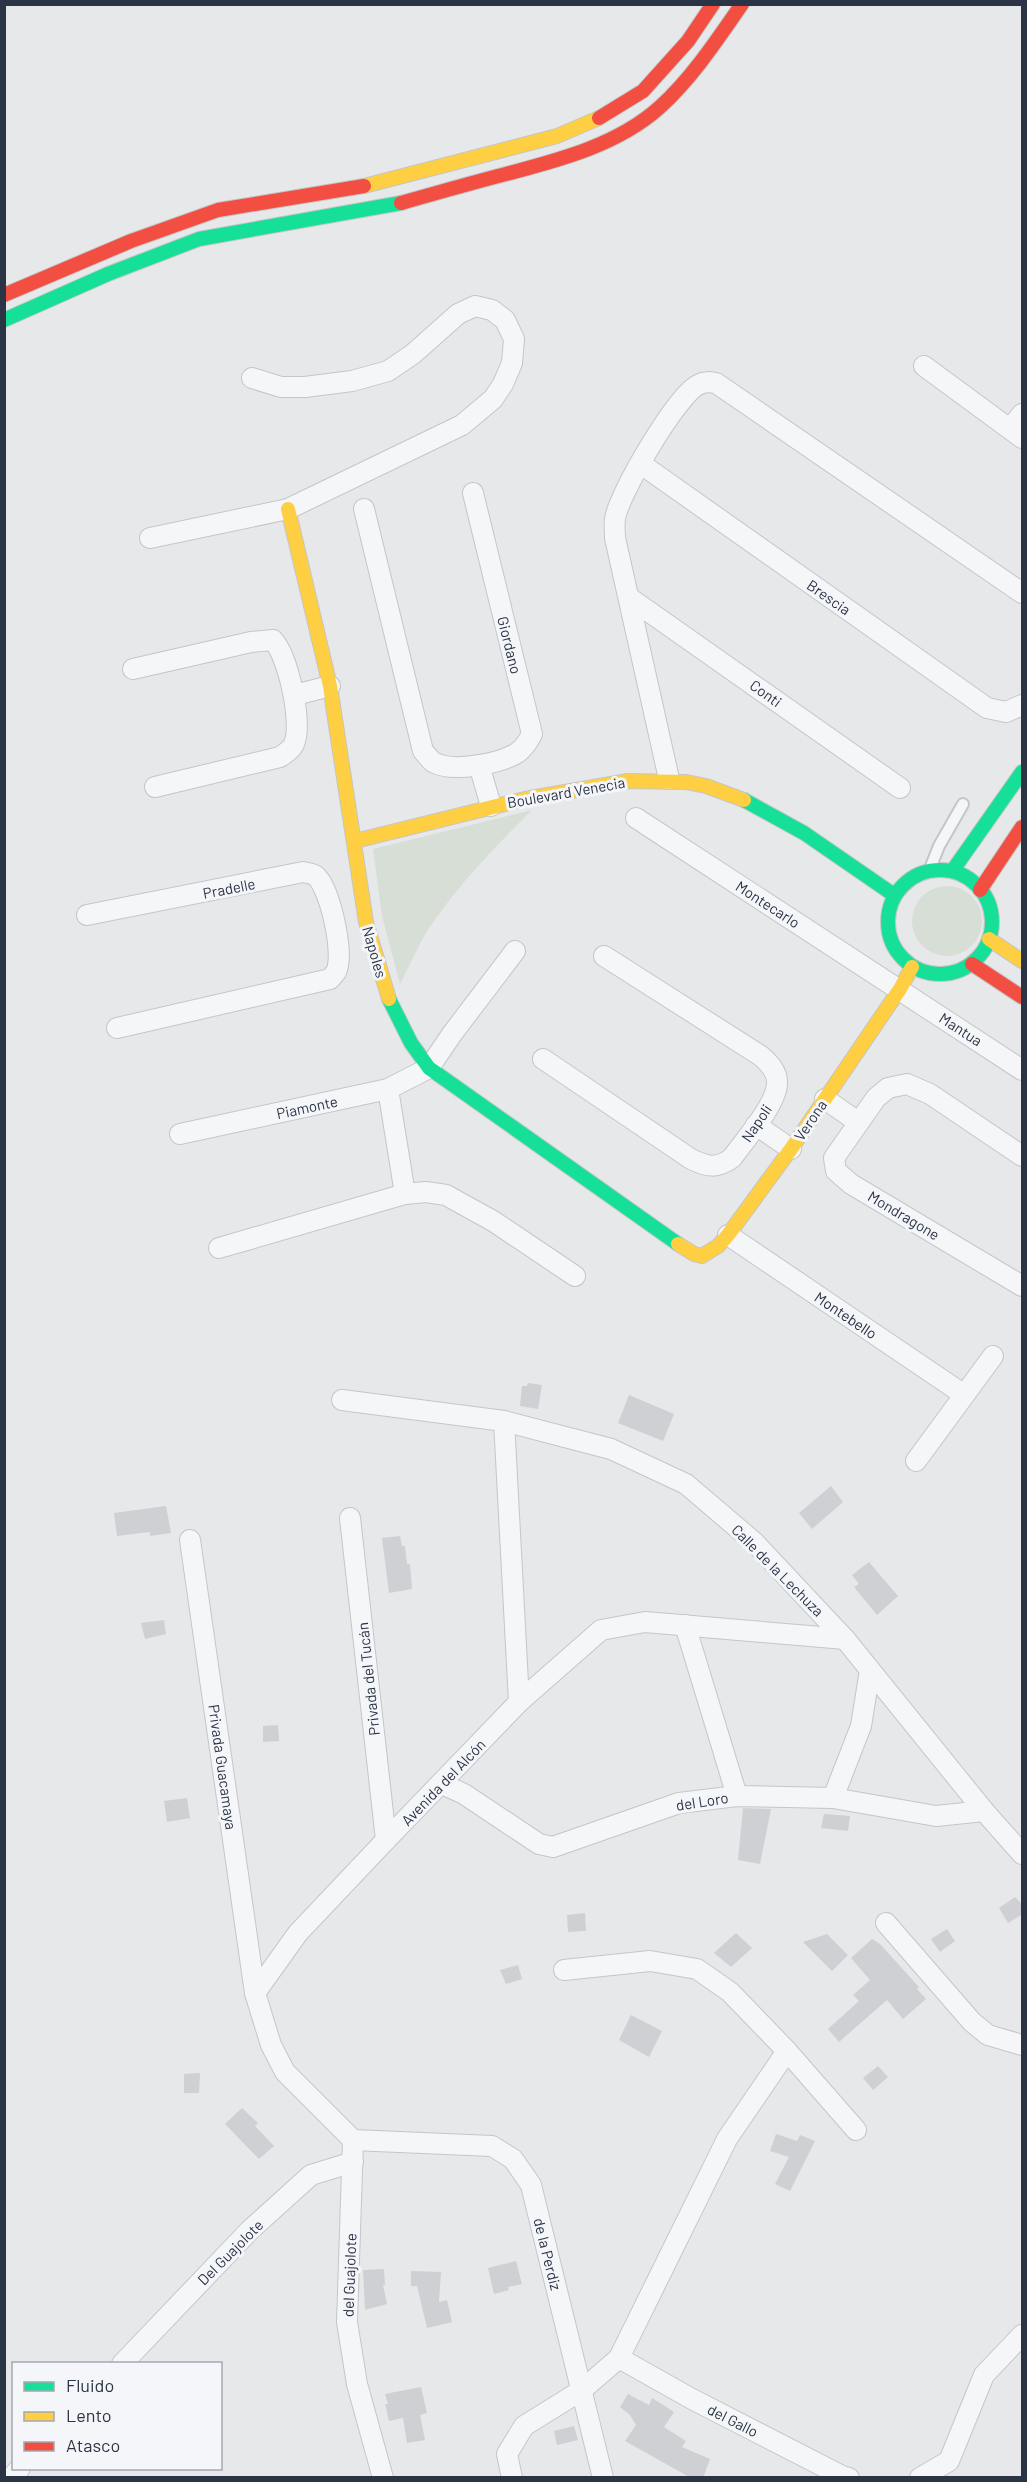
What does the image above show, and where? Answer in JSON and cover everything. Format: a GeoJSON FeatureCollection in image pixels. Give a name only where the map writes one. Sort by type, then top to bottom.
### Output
{"type":"FeatureCollection","features":[{"type":"Feature","properties":{"kind":"street"},"geometry":{"type":"LineString","coordinates":[[4,295],[131,241],[218,210],[379,184],[557,136],[594,121],[643,91],[688,41],[713,4]]}},
{"type":"Feature","properties":{"kind":"street"},"geometry":{"type":"LineString","coordinates":[[4,320],[108,274],[199,239],[246,229],[384,207],[564,158],[604,142],[640,122],[660,107],[706,56],[742,4]]}},
{"type":"Feature","properties":{"kind":"street"},"geometry":{"type":"LineString","coordinates":[[643,91],[660,107]]}},
{"type":"Feature","properties":{"kind":"street"},"geometry":{"type":"LineString","coordinates":[[150,538],[288,509],[462,425],[493,399],[503,384],[512,363],[514,339],[505,320],[492,310],[475,306],[458,314],[413,354],[388,371],[352,381],[304,387],[281,387],[252,378]]}},
{"type":"Feature","properties":{"kind":"street"},"geometry":{"type":"LineString","coordinates":[[924,366],[1019,427]]}},
{"type":"Feature","properties":{"kind":"street"},"geometry":{"type":"LineString","coordinates":[[669,779],[631,599],[615,538],[615,518],[624,493],[678,404],[689,391],[707,382],[716,383],[1023,593]]}},
{"type":"Feature","properties":{"kind":"street","name":"Brescia"},"geometry":{"type":"LineString","coordinates":[[641,464],[987,708],[1006,712],[1023,705]]}},
{"type":"Feature","properties":{"kind":"street","name":"Giordano"},"geometry":{"type":"LineString","coordinates":[[364,510],[423,751],[432,761],[441,765],[459,768],[479,765],[507,758],[518,752],[532,734],[473,493]]}},
{"type":"Feature","properties":{"kind":"street","name":"Napoles"},"geometry":{"type":"LineString","coordinates":[[288,509],[330,686],[366,922],[388,996],[411,1043],[429,1068],[694,1254]]}},
{"type":"Feature","properties":{"kind":"street","name":"Conti"},"geometry":{"type":"LineString","coordinates":[[631,599],[900,788]]}},
{"type":"Feature","properties":{"kind":"street"},"geometry":{"type":"LineString","coordinates":[[133,669],[251,642],[273,640],[280,647],[295,695],[294,743],[289,751],[280,757],[155,786]]}},
{"type":"Feature","properties":{"kind":"street"},"geometry":{"type":"LineString","coordinates":[[295,695],[330,686]]}},
{"type":"Feature","properties":{"kind":"street"},"geometry":{"type":"LineString","coordinates":[[479,765],[491,806]]}},
{"type":"Feature","properties":{"kind":"street"},"geometry":{"type":"LineString","coordinates":[[953,870],[1023,772]]}},
{"type":"Feature","properties":{"kind":"street","name":"Boulevard Venecia"},"geometry":{"type":"LineString","coordinates":[[355,842],[491,806],[612,782],[669,779],[706,786],[772,814],[894,895]]}},
{"type":"Feature","properties":{"kind":"street","name":"Montecarlo"},"geometry":{"type":"LineString","coordinates":[[636,818],[900,989]]}},
{"type":"Feature","properties":{"kind":"street"},"geometry":{"type":"LineString","coordinates":[[980,890],[1023,827]]}},
{"type":"Feature","properties":{"kind":"street"},"geometry":{"type":"LineString","coordinates":[[953,870],[969,879],[986,897],[991,911],[990,939],[972,964],[953,974],[932,975],[912,967],[899,956],[891,942],[887,925],[889,908],[894,895],[911,879],[929,871],[953,870]]}},
{"type":"Feature","properties":{"kind":"street","name":"Pradelle"},"geometry":{"type":"LineString","coordinates":[[87,915],[303,872],[314,874],[320,881],[336,927],[338,964],[336,972],[330,979],[117,1028]]}},
{"type":"Feature","properties":{"kind":"street"},"geometry":{"type":"LineString","coordinates":[[336,927],[366,922]]}},
{"type":"Feature","properties":{"kind":"street"},"geometry":{"type":"LineString","coordinates":[[990,939],[1023,961]]}},
{"type":"Feature","properties":{"kind":"street"},"geometry":{"type":"LineString","coordinates":[[429,1068],[514,951]]}},
{"type":"Feature","properties":{"kind":"street","name":"Napoli"},"geometry":{"type":"LineString","coordinates":[[543,1059],[703,1165],[714,1167],[723,1165],[732,1158],[756,1125],[777,1087],[777,1076],[770,1064],[748,1046],[604,956]]}},
{"type":"Feature","properties":{"kind":"street"},"geometry":{"type":"LineString","coordinates":[[972,964],[1023,997]]}},
{"type":"Feature","properties":{"kind":"street","name":"Verona"},"geometry":{"type":"LineString","coordinates":[[694,1254],[702,1256],[710,1253],[728,1235],[825,1100],[900,989],[912,967]]}},
{"type":"Feature","properties":{"kind":"street","name":"Mantua"},"geometry":{"type":"LineString","coordinates":[[900,989],[1023,1070]]}},
{"type":"Feature","properties":{"kind":"street","name":"Piamonte"},"geometry":{"type":"LineString","coordinates":[[180,1134],[388,1089],[429,1068]]}},
{"type":"Feature","properties":{"kind":"street"},"geometry":{"type":"LineString","coordinates":[[825,1100],[858,1122],[876,1098],[888,1088],[907,1084],[930,1094],[1023,1156]]}},
{"type":"Feature","properties":{"kind":"street"},"geometry":{"type":"LineString","coordinates":[[388,1089],[405,1194]]}},
{"type":"Feature","properties":{"kind":"street","name":"Mondragone"},"geometry":{"type":"LineString","coordinates":[[858,1122],[834,1158],[834,1164],[842,1178],[1023,1286]]}},
{"type":"Feature","properties":{"kind":"street"},"geometry":{"type":"LineString","coordinates":[[756,1125],[791,1149]]}},
{"type":"Feature","properties":{"kind":"street"},"geometry":{"type":"LineString","coordinates":[[219,1248],[405,1194],[426,1192],[446,1195],[456,1200],[493,1221],[575,1276]]}},
{"type":"Feature","properties":{"kind":"street","name":"Montebello"},"geometry":{"type":"LineString","coordinates":[[728,1235],[963,1394]]}},
{"type":"Feature","properties":{"kind":"street"},"geometry":{"type":"LineString","coordinates":[[916,1461],[993,1356]]}},
{"type":"Feature","properties":{"kind":"street","name":"Calle de la Lechuza"},"geometry":{"type":"LineString","coordinates":[[342,1400],[504,1421],[611,1449],[686,1484],[754,1542],[845,1639],[984,1811],[1023,1854]]}},
{"type":"Feature","properties":{"kind":"street"},"geometry":{"type":"LineString","coordinates":[[504,1421],[519,1702]]}},
{"type":"Feature","properties":{"kind":"street","name":"Privada del Tucán"},"geometry":{"type":"LineString","coordinates":[[350,1518],[386,1840]]}},
{"type":"Feature","properties":{"kind":"street","name":"Privada Guacamaya"},"geometry":{"type":"LineString","coordinates":[[190,1540],[255,1993]]}},
{"type":"Feature","properties":{"kind":"street","name":"Avenida del Alcón"},"geometry":{"type":"LineString","coordinates":[[255,1993],[298,1933],[386,1840],[519,1702],[600,1630],[645,1622],[845,1639]]}},
{"type":"Feature","properties":{"kind":"street"},"geometry":{"type":"LineString","coordinates":[[685,1625],[737,1796]]}},
{"type":"Feature","properties":{"kind":"street"},"geometry":{"type":"LineString","coordinates":[[833,1798],[861,1726],[870,1670]]}},
{"type":"Feature","properties":{"kind":"street","name":"del Loro"},"geometry":{"type":"LineString","coordinates":[[442,1784],[464,1794],[539,1844],[553,1847],[679,1803],[737,1796],[833,1798],[936,1816],[984,1811]]}},
{"type":"Feature","properties":{"kind":"street"},"geometry":{"type":"LineString","coordinates":[[886,1923],[972,2022],[988,2035],[1005,2042],[1023,2044]]}},
{"type":"Feature","properties":{"kind":"street"},"geometry":{"type":"LineString","coordinates":[[564,1970],[650,1961],[697,1969],[730,1992],[787,2051],[856,2130]]}},
{"type":"Feature","properties":{"kind":"street"},"geometry":{"type":"LineString","coordinates":[[255,1993],[271,2045],[285,2072],[354,2140]]}},
{"type":"Feature","properties":{"kind":"street"},"geometry":{"type":"LineString","coordinates":[[512,2478],[507,2454],[524,2426],[582,2390],[619,2358],[727,2139],[787,2051]]}},
{"type":"Feature","properties":{"kind":"street","name":"del Guajolote"},"geometry":{"type":"LineString","coordinates":[[354,2140],[347,2322],[357,2384],[383,2478]]}},
{"type":"Feature","properties":{"kind":"street","name":"de la Perdiz"},"geometry":{"type":"LineString","coordinates":[[354,2140],[492,2146],[513,2159],[531,2185],[582,2390]]}},
{"type":"Feature","properties":{"kind":"street","name":"Del Guajolote"},"geometry":{"type":"LineString","coordinates":[[124,2362],[250,2230],[311,2175],[353,2162]]}},
{"type":"Feature","properties":{"kind":"street"},"geometry":{"type":"LineString","coordinates":[[920,2478],[949,2461],[984,2375],[1023,2335]]}},
{"type":"Feature","properties":{"kind":"street","name":"del Gallo"},"geometry":{"type":"LineString","coordinates":[[619,2358],[692,2399],[849,2478]]}},
{"type":"Feature","properties":{"kind":"street"},"geometry":{"type":"LineString","coordinates":[[582,2390],[603,2478]]}},
{"type":"Feature","properties":{"kind":"lane"},"geometry":{"type":"LineString","coordinates":[[929,871],[939,846],[963,804]]}},
{"type":"Feature","properties":{"kind":"shaded area"},"geometry":{"type":"Polygon","coordinates":[[[532,810],[476,868],[451,898],[423,937],[400,984],[382,916],[373,849],[532,810]]]}},
{"type":"Feature","properties":{"kind":"shaded area"},"geometry":{"type":"Polygon","coordinates":[[[940,886],[954,886],[967,892],[976,901],[982,914],[980,934],[972,946],[954,956],[940,956],[927,950],[918,941],[912,928],[912,914],[918,901],[927,892],[940,886]]]}},
{"type":"Feature","properties":{"kind":"building"},"geometry":{"type":"Polygon","coordinates":[[[528,1383],[542,1385],[538,1409],[520,1406],[522,1386],[527,1386],[528,1383]]]}},
{"type":"Feature","properties":{"kind":"building"},"geometry":{"type":"Polygon","coordinates":[[[629,1395],[674,1414],[663,1441],[618,1423],[629,1395]]]}},
{"type":"Feature","properties":{"kind":"building"},"geometry":{"type":"Polygon","coordinates":[[[831,1486],[843,1502],[812,1529],[799,1513],[831,1486]]]}},
{"type":"Feature","properties":{"kind":"building"},"geometry":{"type":"Polygon","coordinates":[[[166,1506],[171,1533],[150,1536],[150,1532],[117,1536],[114,1513],[166,1506]]]}},
{"type":"Feature","properties":{"kind":"building"},"geometry":{"type":"Polygon","coordinates":[[[400,1536],[402,1546],[405,1546],[407,1564],[410,1564],[412,1589],[389,1593],[382,1538],[400,1536]]]}},
{"type":"Feature","properties":{"kind":"building"},"geometry":{"type":"Polygon","coordinates":[[[869,1562],[898,1596],[877,1615],[854,1587],[859,1584],[852,1575],[869,1562]]]}},
{"type":"Feature","properties":{"kind":"building"},"geometry":{"type":"Polygon","coordinates":[[[164,1620],[166,1634],[145,1639],[141,1623],[164,1620]]]}},
{"type":"Feature","properties":{"kind":"building"},"geometry":{"type":"Polygon","coordinates":[[[278,1725],[279,1741],[263,1742],[263,1726],[278,1725]]]}},
{"type":"Feature","properties":{"kind":"building"},"geometry":{"type":"Polygon","coordinates":[[[187,1798],[190,1818],[167,1822],[164,1801],[187,1798]]]}},
{"type":"Feature","properties":{"kind":"building"},"geometry":{"type":"Polygon","coordinates":[[[743,1808],[771,1809],[760,1864],[738,1860],[743,1808]]]}},
{"type":"Feature","properties":{"kind":"building"},"geometry":{"type":"Polygon","coordinates":[[[824,1814],[850,1816],[848,1831],[821,1828],[824,1814]]]}},
{"type":"Feature","properties":{"kind":"building"},"geometry":{"type":"Polygon","coordinates":[[[1015,1897],[1023,1905],[1023,1914],[1008,1923],[999,1908],[1015,1897]]]}},
{"type":"Feature","properties":{"kind":"building"},"geometry":{"type":"Polygon","coordinates":[[[585,1913],[586,1931],[568,1932],[567,1915],[585,1913]]]}},
{"type":"Feature","properties":{"kind":"building"},"geometry":{"type":"Polygon","coordinates":[[[947,1929],[955,1941],[940,1952],[931,1939],[947,1929]]]}},
{"type":"Feature","properties":{"kind":"building"},"geometry":{"type":"Polygon","coordinates":[[[736,1933],[752,1948],[731,1967],[714,1953],[736,1933]]]}},
{"type":"Feature","properties":{"kind":"building"},"geometry":{"type":"Polygon","coordinates":[[[827,1934],[848,1955],[832,1971],[803,1942],[827,1934]]]}},
{"type":"Feature","properties":{"kind":"building"},"geometry":{"type":"Polygon","coordinates":[[[872,1939],[880,1944],[919,1987],[917,1989],[926,1999],[903,2019],[887,2000],[839,2042],[828,2029],[859,2001],[853,1995],[870,1980],[851,1958],[872,1939]]]}},
{"type":"Feature","properties":{"kind":"building"},"geometry":{"type":"Polygon","coordinates":[[[518,1965],[522,1979],[506,1984],[500,1970],[518,1965]]]}},
{"type":"Feature","properties":{"kind":"building"},"geometry":{"type":"Polygon","coordinates":[[[631,2015],[662,2031],[649,2057],[619,2040],[631,2015]]]}},
{"type":"Feature","properties":{"kind":"building"},"geometry":{"type":"Polygon","coordinates":[[[878,2066],[888,2077],[873,2090],[863,2078],[878,2066]]]}},
{"type":"Feature","properties":{"kind":"building"},"geometry":{"type":"Polygon","coordinates":[[[200,2073],[199,2093],[184,2093],[184,2074],[200,2073]]]}},
{"type":"Feature","properties":{"kind":"building"},"geometry":{"type":"Polygon","coordinates":[[[242,2108],[258,2123],[255,2126],[274,2146],[259,2159],[225,2124],[242,2108]]]}},
{"type":"Feature","properties":{"kind":"building"},"geometry":{"type":"Polygon","coordinates":[[[776,2134],[797,2141],[800,2135],[815,2141],[790,2191],[775,2184],[789,2157],[770,2151],[776,2134]]]}},
{"type":"Feature","properties":{"kind":"building"},"geometry":{"type":"Polygon","coordinates":[[[516,2261],[522,2284],[508,2287],[509,2290],[494,2294],[488,2268],[516,2261]]]}},
{"type":"Feature","properties":{"kind":"building"},"geometry":{"type":"Polygon","coordinates":[[[384,2269],[385,2285],[383,2285],[387,2304],[365,2310],[363,2270],[384,2269]]]}},
{"type":"Feature","properties":{"kind":"building"},"geometry":{"type":"Polygon","coordinates":[[[411,2271],[441,2272],[439,2302],[447,2300],[452,2322],[427,2328],[417,2286],[411,2286],[411,2271]]]}},
{"type":"Feature","properties":{"kind":"building"},"geometry":{"type":"Polygon","coordinates":[[[421,2387],[427,2413],[420,2415],[425,2440],[407,2443],[403,2418],[389,2421],[385,2394],[421,2387]]]}},
{"type":"Feature","properties":{"kind":"building"},"geometry":{"type":"Polygon","coordinates":[[[628,2394],[649,2405],[652,2398],[674,2412],[664,2427],[686,2441],[682,2447],[710,2459],[703,2478],[691,2478],[625,2441],[636,2425],[630,2415],[620,2407],[628,2394]]]}},
{"type":"Feature","properties":{"kind":"building"},"geometry":{"type":"Polygon","coordinates":[[[574,2426],[578,2440],[557,2445],[554,2431],[574,2426]]]}},
{"type":"Feature","properties":{"kind":"traffic: fast"},"geometry":{"type":"LineString","coordinates":[[4,320],[108,274],[199,239],[401,203]]}},
{"type":"Feature","properties":{"kind":"traffic: fast"},"geometry":{"type":"LineString","coordinates":[[953,870],[1022,772]]}},
{"type":"Feature","properties":{"kind":"traffic: fast"},"geometry":{"type":"LineString","coordinates":[[744,800],[804,833],[894,895]]}},
{"type":"Feature","properties":{"kind":"traffic: fast"},"geometry":{"type":"LineString","coordinates":[[940,870],[960,874],[977,885],[988,902],[992,922],[988,942],[977,959],[960,970],[940,974],[920,970],[903,959],[892,942],[888,922],[892,902],[903,885],[920,874],[940,870]]}},
{"type":"Feature","properties":{"kind":"traffic: fast"},"geometry":{"type":"LineString","coordinates":[[389,999],[411,1043],[429,1068],[678,1244]]}},
{"type":"Feature","properties":{"kind":"traffic: slow"},"geometry":{"type":"LineString","coordinates":[[364,186],[557,136],[599,118]]}},
{"type":"Feature","properties":{"kind":"traffic: slow"},"geometry":{"type":"LineString","coordinates":[[288,509],[330,686],[366,922],[389,999]]}},
{"type":"Feature","properties":{"kind":"traffic: slow"},"geometry":{"type":"LineString","coordinates":[[355,841],[525,799],[628,781],[686,782],[706,786],[744,800]]}},
{"type":"Feature","properties":{"kind":"traffic: slow"},"geometry":{"type":"LineString","coordinates":[[989,939],[1022,961]]}},
{"type":"Feature","properties":{"kind":"traffic: slow"},"geometry":{"type":"LineString","coordinates":[[678,1244],[702,1256],[718,1246],[728,1235],[791,1149],[900,989],[912,967]]}},
{"type":"Feature","properties":{"kind":"traffic: jam"},"geometry":{"type":"LineString","coordinates":[[599,118],[643,91],[688,41],[713,4]]}},
{"type":"Feature","properties":{"kind":"traffic: jam"},"geometry":{"type":"LineString","coordinates":[[401,203],[567,157],[626,132],[660,107],[683,84],[742,4]]}},
{"type":"Feature","properties":{"kind":"traffic: jam"},"geometry":{"type":"LineString","coordinates":[[4,295],[131,241],[218,210],[364,186]]}},
{"type":"Feature","properties":{"kind":"traffic: jam"},"geometry":{"type":"LineString","coordinates":[[980,890],[1022,827]]}},
{"type":"Feature","properties":{"kind":"traffic: jam"},"geometry":{"type":"LineString","coordinates":[[972,964],[1022,997]]}}]}
